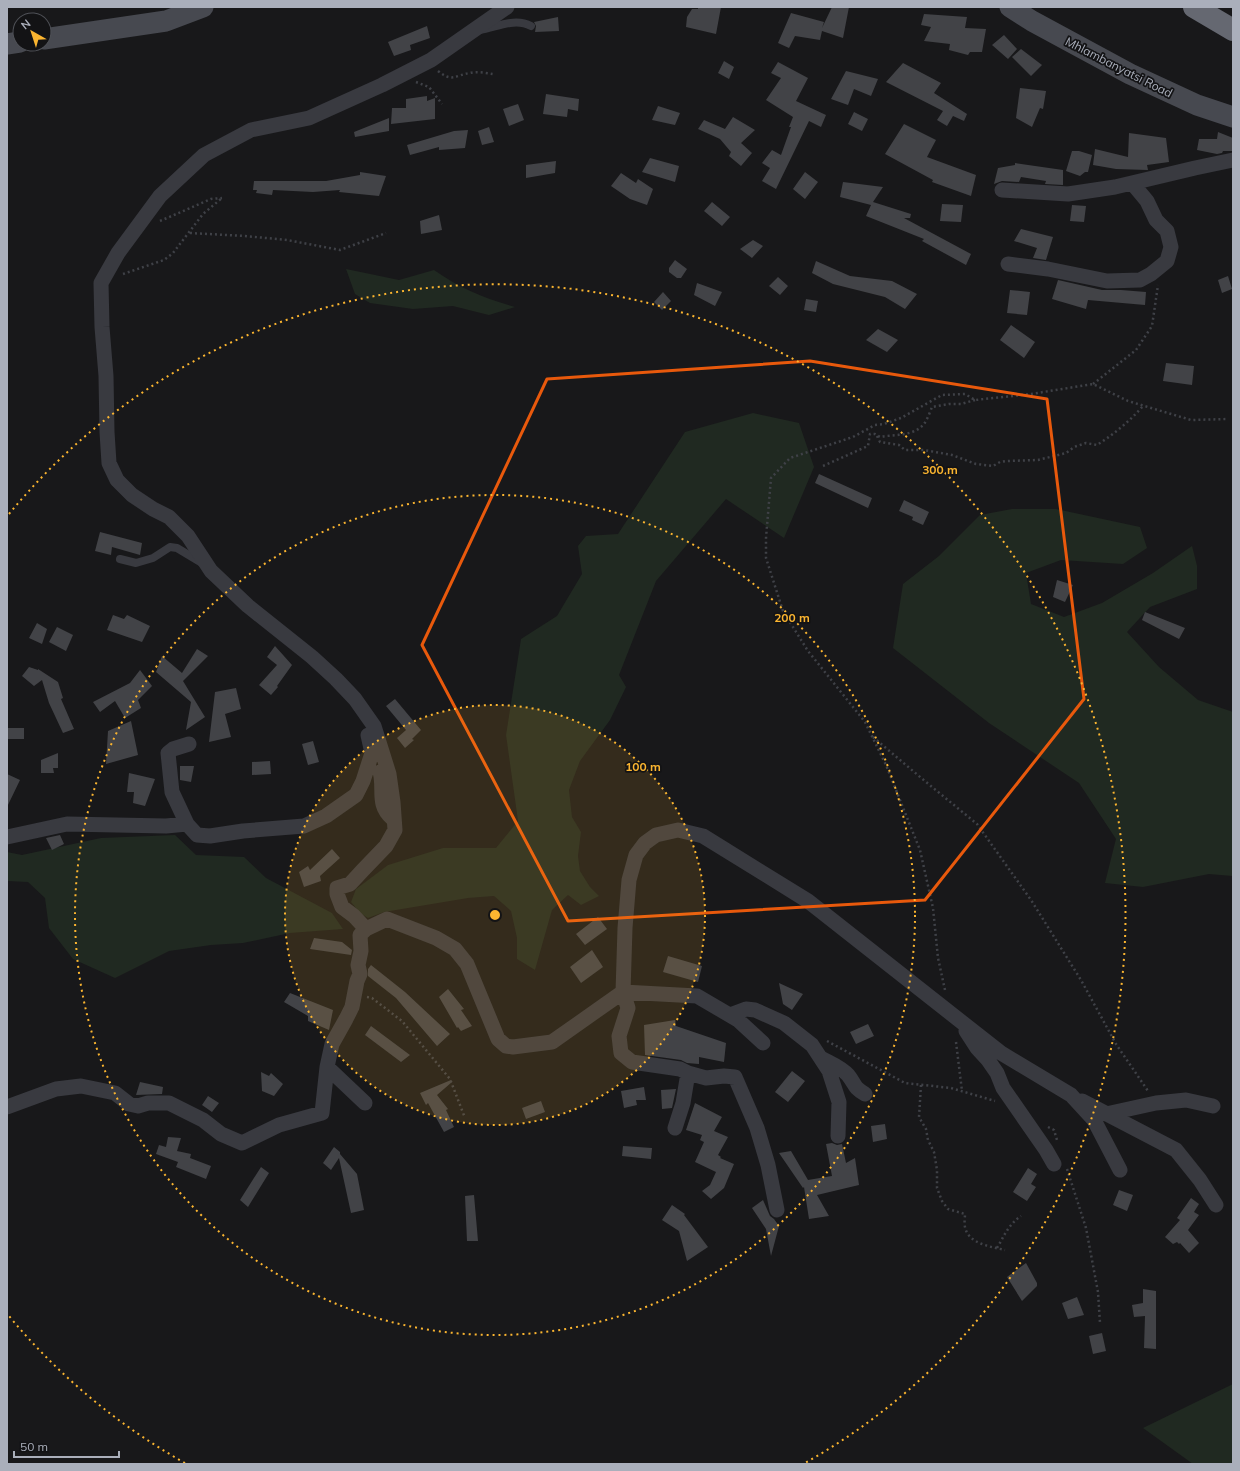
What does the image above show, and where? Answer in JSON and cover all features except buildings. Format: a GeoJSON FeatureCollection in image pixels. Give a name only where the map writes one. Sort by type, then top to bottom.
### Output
{"type":"FeatureCollection","features":[{"type":"Feature","properties":{"kind":"highway"},"geometry":{"type":"LineString","coordinates":[[1194,7],[1233,30]]}},
{"type":"Feature","properties":{"kind":"main road"},"geometry":{"type":"LineString","coordinates":[[52,38],[166,21],[203,7]]}},
{"type":"Feature","properties":{"kind":"main road","name":"Mhlambanyatsi Road"},"geometry":{"type":"LineString","coordinates":[[1010,7],[1032,21],[1130,74],[1197,105],[1233,117]]}},
{"type":"Feature","properties":{"kind":"street"},"geometry":{"type":"LineString","coordinates":[[366,929],[354,916],[342,907],[337,894],[337,888],[350,884],[386,846],[395,830],[389,774],[374,726],[336,679],[312,657],[248,606],[211,571],[188,536],[169,517],[153,509],[132,495],[117,480],[109,463],[106,432],[106,376],[102,327],[101,283],[118,253],[160,196],[204,155],[251,130],[309,118],[423,65],[507,7]]}},
{"type":"Feature","properties":{"kind":"street"},"geometry":{"type":"LineString","coordinates":[[1002,190],[1068,194],[1116,187],[1233,160]]}},
{"type":"Feature","properties":{"kind":"street"},"geometry":{"type":"LineString","coordinates":[[1008,264],[1048,269],[1107,281],[1140,280],[1152,274],[1167,261],[1171,248],[1166,231],[1156,220],[1147,201],[1132,183]]}},
{"type":"Feature","properties":{"kind":"street"},"geometry":{"type":"LineString","coordinates":[[360,707],[372,753],[381,775],[381,798],[386,813],[394,820]]}},
{"type":"Feature","properties":{"kind":"street"},"geometry":{"type":"LineString","coordinates":[[189,744],[173,749],[168,753],[172,792],[187,824],[197,835],[210,836],[243,831],[304,826],[326,816],[356,795],[363,781],[372,753]]}},
{"type":"Feature","properties":{"kind":"street"},"geometry":{"type":"LineString","coordinates":[[7,837],[67,824],[166,826],[187,824]]}},
{"type":"Feature","properties":{"kind":"street"},"geometry":{"type":"LineString","coordinates":[[777,1210],[768,1165],[757,1128],[735,1077],[724,1076],[706,1078],[680,1069],[632,1062],[621,1053],[619,1036],[628,1008],[623,992],[625,928],[630,880],[636,855],[645,843],[656,835],[678,830],[703,836],[808,901],[1001,1053],[1070,1095],[1176,1150],[1200,1180],[1216,1205]]}},
{"type":"Feature","properties":{"kind":"street"},"geometry":{"type":"LineString","coordinates":[[7,1107],[56,1089],[81,1086],[115,1093],[129,1104],[138,1106],[148,1103],[169,1103],[203,1120],[221,1134],[242,1143],[279,1125],[322,1112],[326,1067],[332,1044],[349,1013],[360,974],[358,965],[361,951],[360,935],[366,929],[387,919],[436,938],[455,949],[467,964],[498,1039],[506,1046],[513,1047],[552,1042],[623,992],[697,996],[738,1020],[764,1043]]}},
{"type":"Feature","properties":{"kind":"street"},"geometry":{"type":"LineString","coordinates":[[730,1015],[746,1009],[755,1010],[784,1023],[812,1045],[829,1071],[839,1102],[838,1136]]}},
{"type":"Feature","properties":{"kind":"street"},"geometry":{"type":"LineString","coordinates":[[954,1017],[988,1060],[997,1073],[1003,1088],[1019,1112],[1046,1150],[1060,1166]]}},
{"type":"Feature","properties":{"kind":"street"},"geometry":{"type":"LineString","coordinates":[[820,1057],[840,1068],[849,1076],[856,1088],[865,1094]]}},
{"type":"Feature","properties":{"kind":"street"},"geometry":{"type":"LineString","coordinates":[[326,1067],[365,1103]]}},
{"type":"Feature","properties":{"kind":"street"},"geometry":{"type":"LineString","coordinates":[[675,1128],[683,1103],[688,1073]]}},
{"type":"Feature","properties":{"kind":"street"},"geometry":{"type":"LineString","coordinates":[[1070,1095],[1094,1120],[1120,1170]]}},
{"type":"Feature","properties":{"kind":"street"},"geometry":{"type":"LineString","coordinates":[[1106,1114],[1156,1103],[1186,1100],[1214,1106]]}},
{"type":"Feature","properties":{"kind":"lane"},"geometry":{"type":"LineString","coordinates":[[474,31],[489,29],[509,22],[524,22],[531,26]]}},
{"type":"Feature","properties":{"kind":"lane"},"geometry":{"type":"LineString","coordinates":[[120,559],[136,563],[153,558],[170,547],[177,548],[208,566]]}},
{"type":"Feature","properties":{"kind":"path"},"geometry":{"type":"LineString","coordinates":[[423,65],[434,69],[443,75],[454,78],[471,72],[493,74]]}},
{"type":"Feature","properties":{"kind":"path"},"geometry":{"type":"LineString","coordinates":[[396,78],[429,87],[442,104]]}},
{"type":"Feature","properties":{"kind":"path"},"geometry":{"type":"LineString","coordinates":[[101,283],[164,260],[173,253],[190,233],[203,214],[222,198],[211,199],[159,222]]}},
{"type":"Feature","properties":{"kind":"path"},"geometry":{"type":"LineString","coordinates":[[190,233],[287,240],[340,250],[386,233]]}},
{"type":"Feature","properties":{"kind":"path"},"geometry":{"type":"LineString","coordinates":[[822,466],[868,446],[870,434],[880,437],[894,434],[899,436],[912,432],[924,424],[932,407],[1093,384],[1136,350],[1152,326],[1159,275],[1167,261]]}},
{"type":"Feature","properties":{"kind":"path"},"geometry":{"type":"LineString","coordinates":[[1093,384],[1128,402],[1191,420],[1228,419]]}},
{"type":"Feature","properties":{"kind":"path"},"geometry":{"type":"LineString","coordinates":[[954,1017],[944,988],[938,958],[933,908],[920,850],[886,765],[865,722],[808,651],[782,611],[766,558],[766,538],[771,478],[790,458],[853,437],[875,425],[884,424],[901,418],[942,395],[965,394],[975,400]]}},
{"type":"Feature","properties":{"kind":"path"},"geometry":{"type":"LineString","coordinates":[[877,436],[880,442],[899,445],[905,450],[924,450],[952,455],[976,464],[993,466],[1000,462],[1006,461],[1038,460],[1066,453],[1074,447],[1086,443],[1097,445],[1129,422],[1137,415],[1143,406]]}},
{"type":"Feature","properties":{"kind":"path"},"geometry":{"type":"LineString","coordinates":[[872,735],[977,824],[1031,900],[1081,980],[1116,1044],[1156,1103]]}},
{"type":"Feature","properties":{"kind":"path"},"geometry":{"type":"LineString","coordinates":[[355,993],[372,998],[402,1021],[450,1078],[465,1118]]}},
{"type":"Feature","properties":{"kind":"path"},"geometry":{"type":"LineString","coordinates":[[825,1040],[905,1083],[951,1088],[986,1098],[1019,1112]]}},
{"type":"Feature","properties":{"kind":"path"},"geometry":{"type":"LineString","coordinates":[[956,1040],[962,1091]]}},
{"type":"Feature","properties":{"kind":"path"},"geometry":{"type":"LineString","coordinates":[[921,1085],[919,1117],[926,1129],[928,1140],[934,1152],[937,1170],[937,1188],[942,1201],[948,1209],[965,1214],[965,1227],[969,1236],[979,1243],[1005,1250]]}},
{"type":"Feature","properties":{"kind":"path"},"geometry":{"type":"LineString","coordinates":[[1042,1124],[1054,1130],[1059,1145]]}},
{"type":"Feature","properties":{"kind":"path"},"geometry":{"type":"LineString","coordinates":[[1060,1166],[1086,1228],[1098,1292],[1100,1322]]}},
{"type":"Feature","properties":{"kind":"path"},"geometry":{"type":"LineString","coordinates":[[997,1248],[1007,1229],[1021,1216]]}},
{"type":"Feature","properties":{"kind":"highlighted area"},"geometry":{"type":"Polygon","coordinates":[[[810,361],[1047,399],[1084,699],[925,900],[568,921],[422,645],[547,379],[810,361]]]}},
{"type":"Feature","properties":{"kind":"shaded area"},"geometry":{"type":"Polygon","coordinates":[[[346,269],[399,280],[434,270],[454,283],[473,292],[515,307],[489,315],[453,306],[413,309],[370,303],[355,294],[346,269]]]}},
{"type":"Feature","properties":{"kind":"shaded area"},"geometry":{"type":"Polygon","coordinates":[[[753,413],[799,423],[814,467],[784,538],[726,499],[656,581],[619,675],[626,687],[610,720],[580,761],[569,790],[572,817],[581,832],[578,856],[580,871],[590,887],[599,896],[581,905],[568,895],[552,910],[535,970],[517,959],[517,938],[511,911],[494,896],[468,898],[384,912],[368,918],[360,913],[351,902],[356,889],[388,865],[443,848],[496,848],[518,821],[506,735],[521,639],[557,616],[582,574],[578,546],[586,536],[618,534],[685,432],[753,413]]]}},
{"type":"Feature","properties":{"kind":"shaded area"},"geometry":{"type":"Polygon","coordinates":[[[1012,509],[1056,509],[1140,527],[1147,548],[1123,564],[1061,560],[1026,573],[1031,604],[1064,617],[1102,603],[1153,573],[1192,546],[1197,566],[1197,589],[1150,607],[1127,632],[1159,667],[1198,700],[1233,712],[1233,876],[1209,874],[1143,887],[1105,883],[1116,839],[1079,783],[989,723],[893,648],[903,584],[939,556],[980,515],[1012,509]]]}},
{"type":"Feature","properties":{"kind":"shaded area"},"geometry":{"type":"Polygon","coordinates":[[[175,835],[196,855],[244,857],[266,878],[332,913],[343,929],[290,933],[243,943],[211,945],[169,951],[115,978],[73,959],[49,928],[45,898],[28,882],[7,881],[7,852],[22,855],[101,838],[175,835]]]}},
{"type":"Feature","properties":{"kind":"shaded area"},"geometry":{"type":"Polygon","coordinates":[[[1233,1384],[1233,1464],[1193,1464],[1143,1428],[1233,1384]]]}}]}
